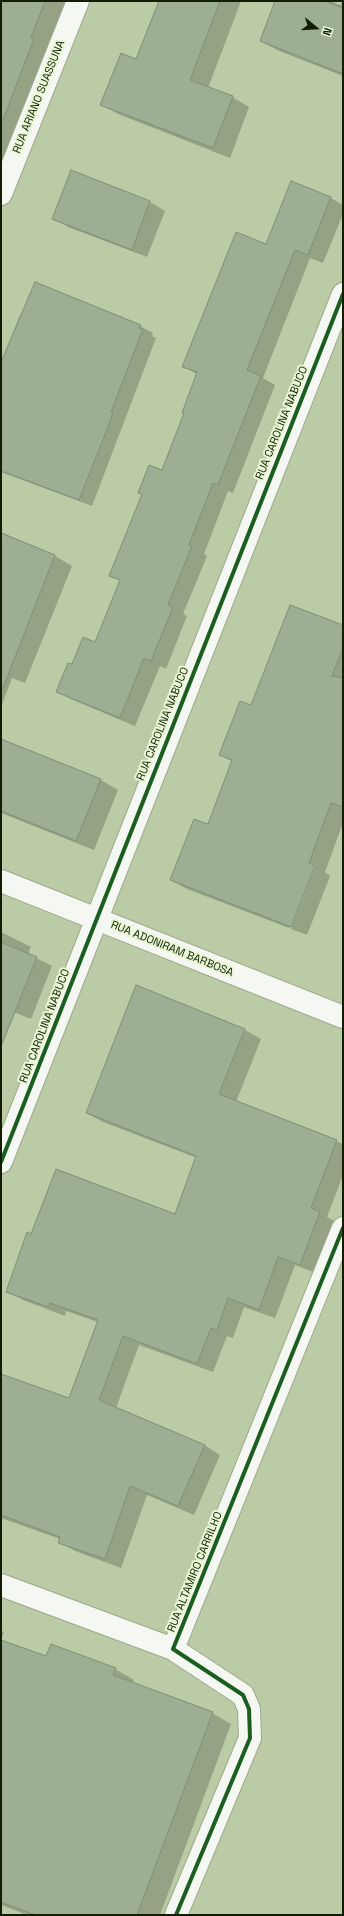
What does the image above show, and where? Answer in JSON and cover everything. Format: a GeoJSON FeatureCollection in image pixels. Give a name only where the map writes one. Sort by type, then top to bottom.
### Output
{"type":"FeatureCollection","features":[{"type":"Feature","properties":{"kind":"street","name":"RUA ARIANO SUASSUNA"},"geometry":{"type":"LineString","coordinates":[[1,194],[78,1]]}},
{"type":"Feature","properties":{"kind":"street","name":"RUA CAROLINA NABUCO"},"geometry":{"type":"LineString","coordinates":[[1,1162],[343,294]]}},
{"type":"Feature","properties":{"kind":"street","name":"RUA ADONIRAM BARBOSA"},"geometry":{"type":"LineString","coordinates":[[1,881],[343,1017]]}},
{"type":"Feature","properties":{"kind":"street","name":"RUA ALTAMIRO CARRILHO"},"geometry":{"type":"LineString","coordinates":[[176,1915],[250,1738],[249,1709],[243,1695],[173,1649],[343,1228]]}},
{"type":"Feature","properties":{"kind":"street"},"geometry":{"type":"LineString","coordinates":[[1,1585],[173,1649]]}},
{"type":"Feature","properties":{"kind":"building"},"geometry":{"type":"Polygon","coordinates":[[[1,1],[45,1],[31,38],[34,39],[3,120],[1,120],[1,1]]]}},
{"type":"Feature","properties":{"kind":"building"},"geometry":{"type":"Polygon","coordinates":[[[159,1],[220,1],[190,80],[233,96],[213,148],[100,105],[121,53],[136,59],[159,1]]]}},
{"type":"Feature","properties":{"kind":"building"},"geometry":{"type":"Polygon","coordinates":[[[275,1],[325,1],[343,8],[343,74],[260,41],[275,1]]]}},
{"type":"Feature","properties":{"kind":"building"},"geometry":{"type":"Polygon","coordinates":[[[71,170],[150,201],[132,250],[52,219],[71,170]]]}},
{"type":"Feature","properties":{"kind":"building"},"geometry":{"type":"Polygon","coordinates":[[[291,181],[331,197],[308,255],[295,250],[247,370],[261,376],[218,485],[213,483],[189,545],[192,546],[168,605],[173,607],[151,661],[144,658],[120,718],[56,692],[68,663],[72,664],[83,637],[95,642],[120,580],[109,576],[142,494],[138,493],[149,465],[162,470],[184,413],[182,413],[197,372],[182,367],[236,232],[266,244],[291,181]]]}},
{"type":"Feature","properties":{"kind":"building"},"geometry":{"type":"Polygon","coordinates":[[[35,282],[141,325],[139,328],[143,329],[111,412],[113,413],[103,440],[79,500],[1,471],[1,362],[35,282]]]}},
{"type":"Feature","properties":{"kind":"building"},"geometry":{"type":"Polygon","coordinates":[[[1,533],[55,555],[3,688],[1,687],[1,533]]]}},
{"type":"Feature","properties":{"kind":"building"},"geometry":{"type":"Polygon","coordinates":[[[290,605],[343,625],[343,648],[332,676],[343,678],[343,807],[331,803],[309,863],[315,866],[291,927],[170,880],[194,819],[208,824],[232,760],[219,755],[240,701],[251,705],[290,605]]]}},
{"type":"Feature","properties":{"kind":"building"},"geometry":{"type":"Polygon","coordinates":[[[1,739],[101,779],[76,841],[1,811],[1,739]]]}},
{"type":"Feature","properties":{"kind":"building"},"geometry":{"type":"Polygon","coordinates":[[[1,942],[37,957],[2,1044],[1,1044],[1,942]]]}},
{"type":"Feature","properties":{"kind":"building"},"geometry":{"type":"Polygon","coordinates":[[[136,985],[245,1029],[219,1094],[337,1140],[311,1208],[320,1212],[300,1265],[278,1257],[259,1310],[228,1298],[217,1330],[211,1328],[197,1364],[123,1336],[99,1400],[205,1445],[178,1506],[130,1486],[105,1559],[58,1543],[60,1537],[1,1515],[1,1374],[69,1398],[98,1320],[50,1303],[48,1307],[6,1292],[27,1232],[31,1234],[56,1169],[175,1214],[196,1156],[86,1113],[136,985]]]}},
{"type":"Feature","properties":{"kind":"building"},"geometry":{"type":"Polygon","coordinates":[[[1,1640],[46,1656],[51,1644],[116,1668],[113,1675],[213,1712],[137,1915],[35,1915],[1,1902],[1,1640]]]}},
{"type":"Feature","properties":{"kind":"cycle path"},"geometry":{"type":"LineString","coordinates":[[1,1162],[343,294]]}},
{"type":"Feature","properties":{"kind":"cycle path"},"geometry":{"type":"LineString","coordinates":[[176,1915],[250,1738],[249,1709],[243,1695],[173,1649],[343,1228]]}}]}
